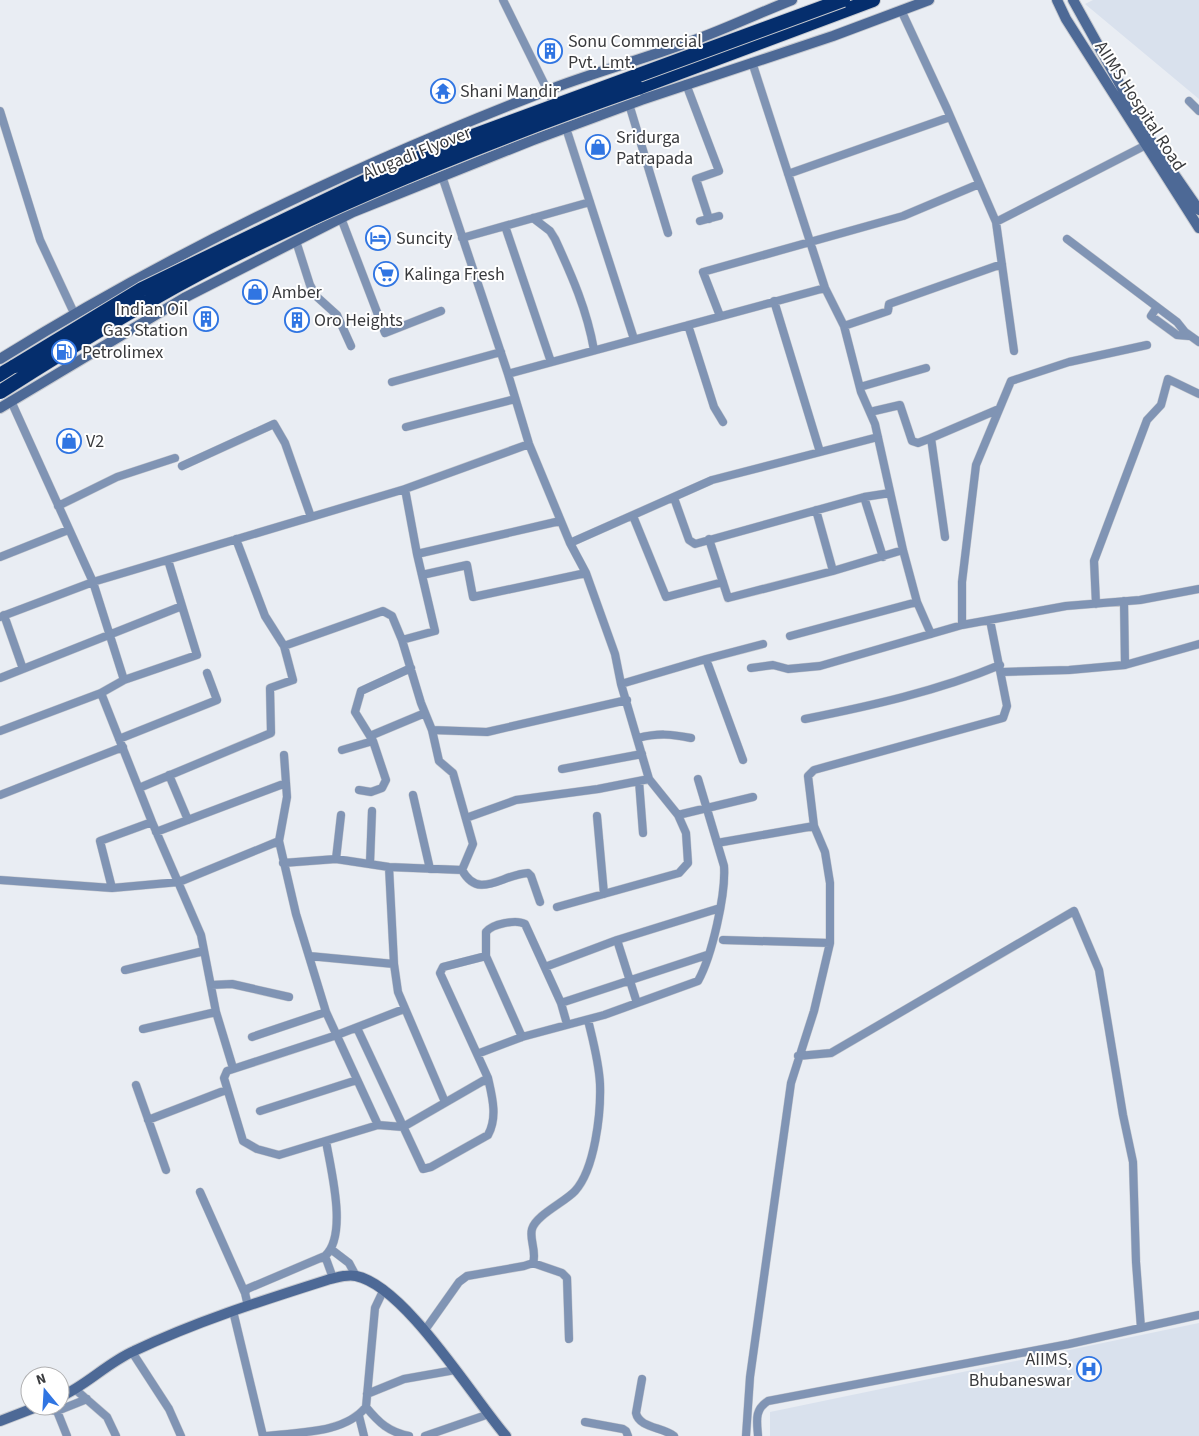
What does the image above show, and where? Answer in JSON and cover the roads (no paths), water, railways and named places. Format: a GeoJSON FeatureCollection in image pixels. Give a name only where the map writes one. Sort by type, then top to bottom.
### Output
{"type":"FeatureCollection","features":[{"type":"Feature","properties":{"kind":"highway","name":"Alugadi Flyover"},"geometry":{"type":"LineString","coordinates":[[0,375],[142,289],[372,178],[459,141],[843,0]]}},
{"type":"Feature","properties":{"kind":"highway","name":"Alugadi Flyover"},"geometry":{"type":"LineString","coordinates":[[6,396],[143,304],[220,262],[383,186],[466,152],[873,0]]}},
{"type":"Feature","properties":{"kind":"street"},"geometry":{"type":"LineString","coordinates":[[0,360],[74,313],[199,244],[345,174],[548,90],[680,46],[792,0]]}},
{"type":"Feature","properties":{"kind":"street"},"geometry":{"type":"LineString","coordinates":[[0,408],[6,396],[184,298],[341,218],[442,176],[628,104],[833,36],[929,0]]}},
{"type":"Feature","properties":{"kind":"street","name":"AIIMS Hospital Road"},"geometry":{"type":"LineString","coordinates":[[1057,0],[1066,19],[1146,145],[1183,194],[1197,204]]}},
{"type":"Feature","properties":{"kind":"street","name":"AIIMS Hospital Road"},"geometry":{"type":"LineString","coordinates":[[1073,0],[1183,194],[1199,228]]}},
{"type":"Feature","properties":{"kind":"street"},"geometry":{"type":"LineString","coordinates":[[506,1],[566,128],[634,339]]}},
{"type":"Feature","properties":{"kind":"street"},"geometry":{"type":"LineString","coordinates":[[900,10],[996,222],[1014,351]]}},
{"type":"Feature","properties":{"kind":"street"},"geometry":{"type":"LineString","coordinates":[[752,62],[825,288],[844,326],[860,387],[878,437],[903,550],[917,602],[931,634]]}},
{"type":"Feature","properties":{"kind":"street"},"geometry":{"type":"LineString","coordinates":[[686,84],[719,171],[696,179],[709,219]]}},
{"type":"Feature","properties":{"kind":"street"},"geometry":{"type":"LineString","coordinates":[[1189,101],[1199,110]]}},
{"type":"Feature","properties":{"kind":"street"},"geometry":{"type":"LineString","coordinates":[[628,104],[668,233]]}},
{"type":"Feature","properties":{"kind":"street"},"geometry":{"type":"LineString","coordinates":[[0,111],[40,240],[74,313]]}},
{"type":"Feature","properties":{"kind":"street"},"geometry":{"type":"LineString","coordinates":[[788,174],[950,117]]}},
{"type":"Feature","properties":{"kind":"street"},"geometry":{"type":"LineString","coordinates":[[996,222],[1146,145]]}},
{"type":"Feature","properties":{"kind":"street"},"geometry":{"type":"LineString","coordinates":[[442,176],[501,352],[529,444],[570,544],[586,573],[615,654],[621,684],[649,779],[678,815],[686,833],[688,857],[685,867],[680,872],[557,907]]}},
{"type":"Feature","properties":{"kind":"street"},"geometry":{"type":"LineString","coordinates":[[720,316],[703,272],[903,216],[979,184]]}},
{"type":"Feature","properties":{"kind":"street"},"geometry":{"type":"LineString","coordinates":[[462,238],[590,202]]}},
{"type":"Feature","properties":{"kind":"street"},"geometry":{"type":"LineString","coordinates":[[700,221],[719,216]]}},
{"type":"Feature","properties":{"kind":"street"},"geometry":{"type":"LineString","coordinates":[[341,218],[385,332],[441,311]]}},
{"type":"Feature","properties":{"kind":"street"},"geometry":{"type":"LineString","coordinates":[[533,218],[550,231],[555,239],[580,296],[594,350]]}},
{"type":"Feature","properties":{"kind":"street"},"geometry":{"type":"LineString","coordinates":[[504,226],[551,362]]}},
{"type":"Feature","properties":{"kind":"street"},"geometry":{"type":"LineString","coordinates":[[1067,239],[1177,322],[1190,336],[1199,342]]}},
{"type":"Feature","properties":{"kind":"street"},"geometry":{"type":"LineString","coordinates":[[296,241],[310,285],[316,296],[337,315],[351,346]]}},
{"type":"Feature","properties":{"kind":"street"},"geometry":{"type":"LineString","coordinates":[[844,326],[888,311],[889,304],[1002,264]]}},
{"type":"Feature","properties":{"kind":"street"},"geometry":{"type":"LineString","coordinates":[[508,374],[825,288]]}},
{"type":"Feature","properties":{"kind":"street"},"geometry":{"type":"LineString","coordinates":[[774,301],[820,452]]}},
{"type":"Feature","properties":{"kind":"street"},"geometry":{"type":"LineString","coordinates":[[688,325],[714,407],[723,422]]}},
{"type":"Feature","properties":{"kind":"street"},"geometry":{"type":"LineString","coordinates":[[962,625],[962,582],[971,492],[976,465],[1011,381],[1069,362],[1147,345]]}},
{"type":"Feature","properties":{"kind":"street"},"geometry":{"type":"LineString","coordinates":[[392,382],[501,352]]}},
{"type":"Feature","properties":{"kind":"street"},"geometry":{"type":"LineString","coordinates":[[860,387],[926,368]]}},
{"type":"Feature","properties":{"kind":"street"},"geometry":{"type":"LineString","coordinates":[[1096,604],[1094,561],[1147,420],[1161,405],[1168,379],[1199,394]]}},
{"type":"Feature","properties":{"kind":"street"},"geometry":{"type":"LineString","coordinates":[[6,396],[93,582],[124,680]]}},
{"type":"Feature","properties":{"kind":"street"},"geometry":{"type":"LineString","coordinates":[[406,427],[515,400]]}},
{"type":"Feature","properties":{"kind":"street"},"geometry":{"type":"LineString","coordinates":[[870,412],[900,405],[912,441],[918,443],[999,409]]}},
{"type":"Feature","properties":{"kind":"street"},"geometry":{"type":"LineString","coordinates":[[182,466],[274,424],[285,443],[311,517]]}},
{"type":"Feature","properties":{"kind":"street"},"geometry":{"type":"LineString","coordinates":[[570,544],[712,480],[878,437]]}},
{"type":"Feature","properties":{"kind":"street"},"geometry":{"type":"LineString","coordinates":[[931,438],[945,537]]}},
{"type":"Feature","properties":{"kind":"street"},"geometry":{"type":"LineString","coordinates":[[23,668],[2,616],[93,582],[405,489],[529,444]]}},
{"type":"Feature","properties":{"kind":"street"},"geometry":{"type":"LineString","coordinates":[[58,506],[117,478],[175,458]]}},
{"type":"Feature","properties":{"kind":"street"},"geometry":{"type":"LineString","coordinates":[[402,640],[435,631],[417,554],[405,489]]}},
{"type":"Feature","properties":{"kind":"street"},"geometry":{"type":"LineString","coordinates":[[674,498],[691,542],[695,544],[864,497],[890,493]]}},
{"type":"Feature","properties":{"kind":"street"},"geometry":{"type":"LineString","coordinates":[[864,497],[883,557]]}},
{"type":"Feature","properties":{"kind":"street"},"geometry":{"type":"LineString","coordinates":[[816,510],[833,571]]}},
{"type":"Feature","properties":{"kind":"street"},"geometry":{"type":"LineString","coordinates":[[633,516],[666,597],[723,582]]}},
{"type":"Feature","properties":{"kind":"street"},"geometry":{"type":"LineString","coordinates":[[417,554],[560,521]]}},
{"type":"Feature","properties":{"kind":"street"},"geometry":{"type":"LineString","coordinates":[[0,557],[68,530]]}},
{"type":"Feature","properties":{"kind":"street"},"geometry":{"type":"LineString","coordinates":[[138,788],[271,733],[270,688],[293,680],[284,646],[265,616],[236,539]]}},
{"type":"Feature","properties":{"kind":"street"},"geometry":{"type":"LineString","coordinates":[[709,540],[728,598],[833,571],[903,550]]}},
{"type":"Feature","properties":{"kind":"street"},"geometry":{"type":"LineString","coordinates":[[0,731],[102,693],[124,680],[197,656],[168,560]]}},
{"type":"Feature","properties":{"kind":"street"},"geometry":{"type":"LineString","coordinates":[[422,575],[467,565],[473,597],[586,573]]}},
{"type":"Feature","properties":{"kind":"street"},"geometry":{"type":"LineString","coordinates":[[751,668],[773,665],[788,669],[820,666],[962,625],[1066,606],[1124,601],[1199,589]]}},
{"type":"Feature","properties":{"kind":"street"},"geometry":{"type":"LineString","coordinates":[[1124,601],[1125,665]]}},
{"type":"Feature","properties":{"kind":"street"},"geometry":{"type":"LineString","coordinates":[[790,636],[917,602]]}},
{"type":"Feature","properties":{"kind":"street"},"geometry":{"type":"LineString","coordinates":[[0,678],[182,606]]}},
{"type":"Feature","properties":{"kind":"street"},"geometry":{"type":"LineString","coordinates":[[284,646],[383,611],[392,616],[432,730],[441,764],[451,768],[466,818],[473,844],[462,870]]}},
{"type":"Feature","properties":{"kind":"street"},"geometry":{"type":"LineString","coordinates":[[746,1436],[750,1377],[791,1083],[798,1056],[814,1011],[830,943],[830,883],[825,852],[814,826],[809,782],[810,772],[1003,718],[1007,706],[990,620]]}},
{"type":"Feature","properties":{"kind":"street"},"geometry":{"type":"LineString","coordinates":[[621,684],[762,644]]}},
{"type":"Feature","properties":{"kind":"street"},"geometry":{"type":"LineString","coordinates":[[805,719],[872,706],[1001,668],[1069,670],[1125,665],[1199,644]]}},
{"type":"Feature","properties":{"kind":"street"},"geometry":{"type":"LineString","coordinates":[[706,659],[744,760]]}},
{"type":"Feature","properties":{"kind":"street"},"geometry":{"type":"LineString","coordinates":[[359,790],[371,792],[382,788],[386,780],[371,739],[355,712],[361,691],[411,668]]}},
{"type":"Feature","properties":{"kind":"street"},"geometry":{"type":"LineString","coordinates":[[119,739],[217,700],[207,673]]}},
{"type":"Feature","properties":{"kind":"street"},"geometry":{"type":"LineString","coordinates":[[102,693],[138,788],[201,935],[216,1012],[233,1068]]}},
{"type":"Feature","properties":{"kind":"street"},"geometry":{"type":"LineString","coordinates":[[432,730],[487,732],[627,700]]}},
{"type":"Feature","properties":{"kind":"street"},"geometry":{"type":"LineString","coordinates":[[342,750],[371,739],[425,712]]}},
{"type":"Feature","properties":{"kind":"street"},"geometry":{"type":"LineString","coordinates":[[638,738],[658,734],[671,734],[691,738]]}},
{"type":"Feature","properties":{"kind":"street"},"geometry":{"type":"LineString","coordinates":[[0,795],[123,747]]}},
{"type":"Feature","properties":{"kind":"street"},"geometry":{"type":"LineString","coordinates":[[562,769],[642,754]]}},
{"type":"Feature","properties":{"kind":"street"},"geometry":{"type":"LineString","coordinates":[[284,755],[286,810],[279,841],[283,863],[326,1012],[378,1125]]}},
{"type":"Feature","properties":{"kind":"street"},"geometry":{"type":"LineString","coordinates":[[170,775],[188,820]]}},
{"type":"Feature","properties":{"kind":"street"},"geometry":{"type":"LineString","coordinates":[[466,818],[516,800],[649,779]]}},
{"type":"Feature","properties":{"kind":"street"},"geometry":{"type":"LineString","coordinates":[[477,1054],[522,1037],[588,1020],[698,981],[720,908],[725,880],[717,843],[698,779]]}},
{"type":"Feature","properties":{"kind":"street"},"geometry":{"type":"LineString","coordinates":[[639,781],[643,833]]}},
{"type":"Feature","properties":{"kind":"street"},"geometry":{"type":"LineString","coordinates":[[156,832],[286,783]]}},
{"type":"Feature","properties":{"kind":"street"},"geometry":{"type":"LineString","coordinates":[[414,795],[430,869]]}},
{"type":"Feature","properties":{"kind":"street"},"geometry":{"type":"LineString","coordinates":[[678,815],[753,797]]}},
{"type":"Feature","properties":{"kind":"street"},"geometry":{"type":"LineString","coordinates":[[370,863],[372,811]]}},
{"type":"Feature","properties":{"kind":"street"},"geometry":{"type":"LineString","coordinates":[[336,859],[341,815]]}},
{"type":"Feature","properties":{"kind":"street"},"geometry":{"type":"LineString","coordinates":[[597,816],[604,894]]}},
{"type":"Feature","properties":{"kind":"street"},"geometry":{"type":"LineString","coordinates":[[112,888],[100,841],[152,822]]}},
{"type":"Feature","properties":{"kind":"street"},"geometry":{"type":"LineString","coordinates":[[717,843],[814,826]]}},
{"type":"Feature","properties":{"kind":"street"},"geometry":{"type":"LineString","coordinates":[[0,880],[112,888],[179,882],[279,841]]}},
{"type":"Feature","properties":{"kind":"street"},"geometry":{"type":"LineString","coordinates":[[283,863],[336,859],[389,867],[462,870]]}},
{"type":"Feature","properties":{"kind":"street"},"geometry":{"type":"LineString","coordinates":[[389,867],[394,964],[398,992],[445,1102]]}},
{"type":"Feature","properties":{"kind":"street"},"geometry":{"type":"LineString","coordinates":[[462,870],[471,883],[481,886],[528,873],[531,876],[540,902]]}},
{"type":"Feature","properties":{"kind":"street"},"geometry":{"type":"LineString","coordinates":[[545,967],[617,940],[720,908]]}},
{"type":"Feature","properties":{"kind":"street"},"geometry":{"type":"LineString","coordinates":[[798,1056],[831,1053],[1074,911],[1099,970],[1122,1115],[1133,1162],[1136,1262],[1141,1328]]}},
{"type":"Feature","properties":{"kind":"street"},"geometry":{"type":"LineString","coordinates":[[522,1037],[486,956],[485,938],[488,929],[522,922],[525,924],[561,1003],[567,1024]]}},
{"type":"Feature","properties":{"kind":"street"},"geometry":{"type":"LineString","coordinates":[[617,940],[637,1002]]}},
{"type":"Feature","properties":{"kind":"street"},"geometry":{"type":"LineString","coordinates":[[723,940],[830,943]]}},
{"type":"Feature","properties":{"kind":"street"},"geometry":{"type":"LineString","coordinates":[[125,970],[204,951]]}},
{"type":"Feature","properties":{"kind":"street"},"geometry":{"type":"LineString","coordinates":[[561,1003],[707,955]]}},
{"type":"Feature","properties":{"kind":"street"},"geometry":{"type":"LineString","coordinates":[[309,956],[394,964]]}},
{"type":"Feature","properties":{"kind":"street"},"geometry":{"type":"LineString","coordinates":[[357,1028],[423,1169],[431,1167],[488,1135],[494,1118],[493,1098],[488,1078],[440,973],[443,967],[486,956]]}},
{"type":"Feature","properties":{"kind":"street"},"geometry":{"type":"LineString","coordinates":[[211,985],[232,984],[289,997]]}},
{"type":"Feature","properties":{"kind":"street"},"geometry":{"type":"LineString","coordinates":[[404,1009],[337,1035],[233,1068],[225,1074],[226,1090],[241,1136],[246,1144],[280,1155],[378,1125],[403,1127],[488,1078]]}},
{"type":"Feature","properties":{"kind":"street"},"geometry":{"type":"LineString","coordinates":[[143,1029],[216,1012]]}},
{"type":"Feature","properties":{"kind":"street"},"geometry":{"type":"LineString","coordinates":[[252,1037],[326,1012]]}},
{"type":"Feature","properties":{"kind":"street"},"geometry":{"type":"LineString","coordinates":[[533,1263],[535,1257],[532,1228],[535,1222],[575,1191],[583,1179],[591,1156],[597,1126],[600,1084],[588,1020]]}},
{"type":"Feature","properties":{"kind":"street"},"geometry":{"type":"LineString","coordinates":[[260,1111],[357,1080]]}},
{"type":"Feature","properties":{"kind":"street"},"geometry":{"type":"LineString","coordinates":[[136,1085],[166,1170]]}},
{"type":"Feature","properties":{"kind":"street"},"geometry":{"type":"LineString","coordinates":[[148,1120],[226,1090]]}},
{"type":"Feature","properties":{"kind":"street"},"geometry":{"type":"LineString","coordinates":[[245,1293],[253,1285],[325,1256],[332,1250],[335,1239],[336,1205],[326,1142]]}},
{"type":"Feature","properties":{"kind":"street"},"geometry":{"type":"LineString","coordinates":[[200,1192],[245,1293],[248,1306]]}},
{"type":"Feature","properties":{"kind":"street"},"geometry":{"type":"LineString","coordinates":[[332,1250],[349,1263],[356,1276]]}},
{"type":"Feature","properties":{"kind":"street"},"geometry":{"type":"LineString","coordinates":[[325,1256],[333,1278]]}},
{"type":"Feature","properties":{"kind":"street"},"geometry":{"type":"LineString","coordinates":[[425,1330],[459,1282],[468,1276],[533,1263],[562,1273],[567,1278],[569,1339]]}},
{"type":"Feature","properties":{"kind":"street"},"geometry":{"type":"LineString","coordinates":[[70,1393],[132,1352],[232,1311],[333,1278],[356,1276],[384,1289],[425,1330],[506,1436]]}},
{"type":"Feature","properties":{"kind":"street"},"geometry":{"type":"LineString","coordinates":[[232,1311],[265,1436],[330,1428],[359,1416],[366,1407],[375,1308],[384,1289]]}},
{"type":"Feature","properties":{"kind":"street"},"geometry":{"type":"LineString","coordinates":[[758,1436],[757,1412],[768,1401],[1199,1315]]}},
{"type":"Feature","properties":{"kind":"street"},"geometry":{"type":"LineString","coordinates":[[132,1352],[169,1410],[182,1436]]}},
{"type":"Feature","properties":{"kind":"street"},"geometry":{"type":"LineString","coordinates":[[367,1394],[404,1379],[455,1370]]}},
{"type":"Feature","properties":{"kind":"street"},"geometry":{"type":"LineString","coordinates":[[642,1379],[636,1413],[637,1418],[674,1436]]}},
{"type":"Feature","properties":{"kind":"street"},"geometry":{"type":"LineString","coordinates":[[76,1390],[107,1417],[116,1436]]}},
{"type":"Feature","properties":{"kind":"street"},"geometry":{"type":"LineString","coordinates":[[70,1405],[87,1399]]}},
{"type":"Feature","properties":{"kind":"street"},"geometry":{"type":"LineString","coordinates":[[366,1407],[383,1426],[391,1431],[410,1436]]}},
{"type":"Feature","properties":{"kind":"street"},"geometry":{"type":"LineString","coordinates":[[0,1421],[20,1413]]}},
{"type":"Feature","properties":{"kind":"street"},"geometry":{"type":"LineString","coordinates":[[424,1436],[489,1414]]}},
{"type":"Feature","properties":{"kind":"street"},"geometry":{"type":"LineString","coordinates":[[60,1416],[67,1436]]}},
{"type":"Feature","properties":{"kind":"street"},"geometry":{"type":"LineString","coordinates":[[359,1416],[364,1436]]}},
{"type":"Feature","properties":{"kind":"street"},"geometry":{"type":"LineString","coordinates":[[585,1422],[622,1429],[626,1431],[628,1436]]}},
{"type":"Feature","properties":{"kind":"place","name":"Sonu Commercial Pvt. Lmt."},"geometry":{"type":"Point","coordinates":[550,51]}},
{"type":"Feature","properties":{"kind":"place","name":"Shani Mandir"},"geometry":{"type":"Point","coordinates":[443,91]}},
{"type":"Feature","properties":{"kind":"place","name":"Sridurga Patrapada"},"geometry":{"type":"Point","coordinates":[598,147]}},
{"type":"Feature","properties":{"kind":"place","name":"Suncity"},"geometry":{"type":"Point","coordinates":[378,238]}},
{"type":"Feature","properties":{"kind":"place","name":"Kalinga Fresh"},"geometry":{"type":"Point","coordinates":[386,274]}},
{"type":"Feature","properties":{"kind":"place","name":"Amber"},"geometry":{"type":"Point","coordinates":[255,292]}},
{"type":"Feature","properties":{"kind":"place","name":"Indian Oil Gas Station"},"geometry":{"type":"Point","coordinates":[206,319]}},
{"type":"Feature","properties":{"kind":"place","name":"Oro Heights"},"geometry":{"type":"Point","coordinates":[297,320]}},
{"type":"Feature","properties":{"kind":"place","name":"Petrolimex"},"geometry":{"type":"Point","coordinates":[64,352]}},
{"type":"Feature","properties":{"kind":"place","name":"V2"},"geometry":{"type":"Point","coordinates":[69,441]}},
{"type":"Feature","properties":{"kind":"place","name":"AIIMS, Bhubaneswar"},"geometry":{"type":"Point","coordinates":[1089,1369]}}]}
